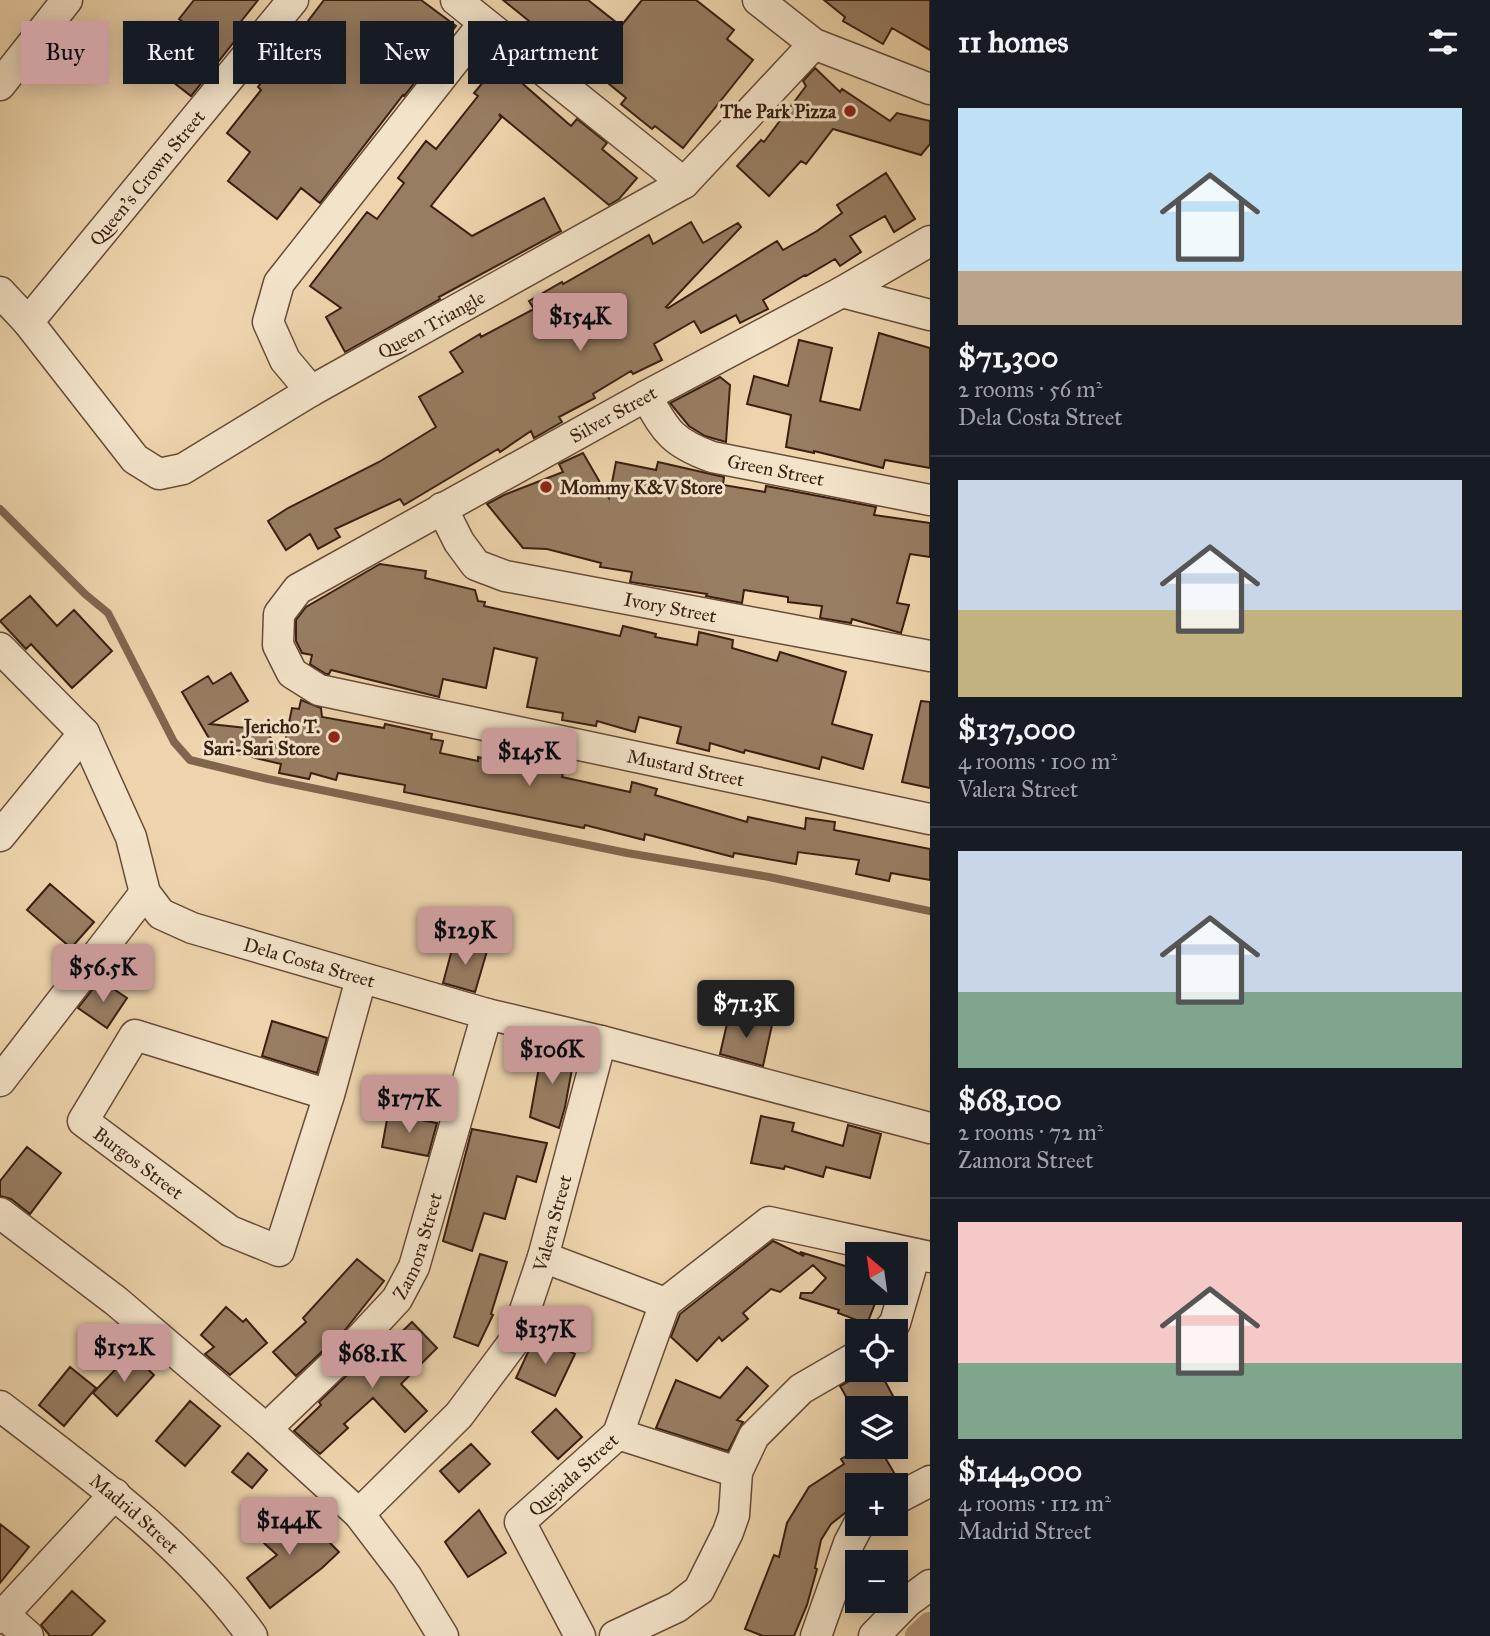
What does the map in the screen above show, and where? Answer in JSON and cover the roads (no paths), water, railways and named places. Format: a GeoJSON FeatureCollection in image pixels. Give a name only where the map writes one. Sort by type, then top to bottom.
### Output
{"type":"FeatureCollection","features":[{"type":"Feature","properties":{"kind":"street"},"geometry":{"type":"LineString","coordinates":[[4,71],[67,0]]}},
{"type":"Feature","properties":{"kind":"street","name":"Queen's Crown Street"},"geometry":{"type":"LineString","coordinates":[[28,322],[293,0]]}},
{"type":"Feature","properties":{"kind":"street"},"geometry":{"type":"LineString","coordinates":[[456,0],[482,21]]}},
{"type":"Feature","properties":{"kind":"street"},"geometry":{"type":"LineString","coordinates":[[758,0],[814,44],[930,89]]}},
{"type":"Feature","properties":{"kind":"street"},"geometry":{"type":"LineString","coordinates":[[311,391],[285,360],[268,322],[279,283],[468,43]]}},
{"type":"Feature","properties":{"kind":"street","name":"Queen Triangle"},"geometry":{"type":"LineString","coordinates":[[28,322],[135,459],[159,474],[183,469],[311,391],[684,183],[814,44]]}},
{"type":"Feature","properties":{"kind":"street"},"geometry":{"type":"LineString","coordinates":[[560,84],[684,183]]}},
{"type":"Feature","properties":{"kind":"street","name":"Silver Street"},"geometry":{"type":"LineString","coordinates":[[298,589],[646,396],[842,292],[930,241]]}},
{"type":"Feature","properties":{"kind":"street"},"geometry":{"type":"LineString","coordinates":[[0,292],[28,322]]}},
{"type":"Feature","properties":{"kind":"street"},"geometry":{"type":"LineString","coordinates":[[842,292],[930,315]]}},
{"type":"Feature","properties":{"kind":"street","name":"Green Street"},"geometry":{"type":"LineString","coordinates":[[646,396],[668,433],[689,449],[712,457],[930,500]]}},
{"type":"Feature","properties":{"kind":"street","name":"Ivory Street"},"geometry":{"type":"LineString","coordinates":[[442,508],[459,542],[476,565],[505,576],[930,656]]}},
{"type":"Feature","properties":{"kind":"street","name":"Mustard Street"},"geometry":{"type":"LineString","coordinates":[[298,589],[279,614],[278,645],[292,673],[319,690],[930,819]]}},
{"type":"Feature","properties":{"kind":"street"},"geometry":{"type":"LineString","coordinates":[[0,648],[83,733],[131,837],[145,893],[0,1081]]}},
{"type":"Feature","properties":{"kind":"street"},"geometry":{"type":"LineString","coordinates":[[0,836],[83,733]]}},
{"type":"Feature","properties":{"kind":"street","name":"Dela Costa Street"},"geometry":{"type":"LineString","coordinates":[[145,893],[161,914],[192,928],[361,979],[930,1128]]}},
{"type":"Feature","properties":{"kind":"street","name":"Burgos Street"},"geometry":{"type":"LineString","coordinates":[[329,1095],[135,1035],[83,1121],[230,1231],[279,1251],[329,1095],[361,979]]}},
{"type":"Feature","properties":{"kind":"street","name":"Zamora Street"},"geometry":{"type":"LineString","coordinates":[[266,1429],[357,1342],[403,1288],[414,1267],[487,1014]]}},
{"type":"Feature","properties":{"kind":"street","name":"Valera Street"},"geometry":{"type":"LineString","coordinates":[[359,1514],[459,1415],[515,1340],[542,1257],[601,1041]]}},
{"type":"Feature","properties":{"kind":"street"},"geometry":{"type":"LineString","coordinates":[[0,1213],[116,1301],[266,1429],[359,1514],[407,1577],[443,1636]]}},
{"type":"Feature","properties":{"kind":"street"},"geometry":{"type":"LineString","coordinates":[[542,1257],[665,1303],[769,1222],[923,1256],[897,1319]]}},
{"type":"Feature","properties":{"kind":"street","name":"Quejada Street"},"geometry":{"type":"LineString","coordinates":[[580,1636],[520,1522],[618,1434],[665,1303]]}},
{"type":"Feature","properties":{"kind":"street"},"geometry":{"type":"LineString","coordinates":[[615,1636],[677,1607],[699,1590],[731,1524],[737,1472],[754,1436],[801,1389],[845,1364]]}},
{"type":"Feature","properties":{"kind":"street","name":"Madrid Street"},"geometry":{"type":"LineString","coordinates":[[0,1406],[193,1568],[252,1636]]}},
{"type":"Feature","properties":{"kind":"street","name":"Madrid Street"},"geometry":{"type":"LineString","coordinates":[[0,1429],[110,1501],[237,1636]]}},
{"type":"Feature","properties":{"kind":"street"},"geometry":{"type":"LineString","coordinates":[[618,1434],[737,1472]]}},
{"type":"Feature","properties":{"kind":"street"},"geometry":{"type":"LineString","coordinates":[[908,1493],[930,1481]]}},
{"type":"Feature","properties":{"kind":"street"},"geometry":{"type":"LineString","coordinates":[[28,1636],[1,1614],[110,1501]]}},
{"type":"Feature","properties":{"kind":"street"},"geometry":{"type":"LineString","coordinates":[[816,1636],[853,1536]]}},
{"type":"Feature","properties":{"kind":"street"},"geometry":{"type":"LineString","coordinates":[[874,1636],[906,1602],[930,1586]]}},
{"type":"Feature","properties":{"kind":"waterway"},"geometry":{"type":"LineString","coordinates":[[0,509],[85,594],[108,613],[174,742],[190,760],[268,779],[627,853],[769,877],[930,911]]}},
{"type":"Feature","properties":{"kind":"waterway"},"geometry":{"type":"LineString","coordinates":[[918,1636],[930,1625]]}},
{"type":"Feature","properties":{"kind":"place","name":"The Park Pizza"},"geometry":{"type":"Point","coordinates":[850,111]}},
{"type":"Feature","properties":{"kind":"place","name":"Mommy K&V Store"},"geometry":{"type":"Point","coordinates":[546,487]}},
{"type":"Feature","properties":{"kind":"place","name":"Jericho T. Sari-Sari Store"},"geometry":{"type":"Point","coordinates":[334,737]}}]}
